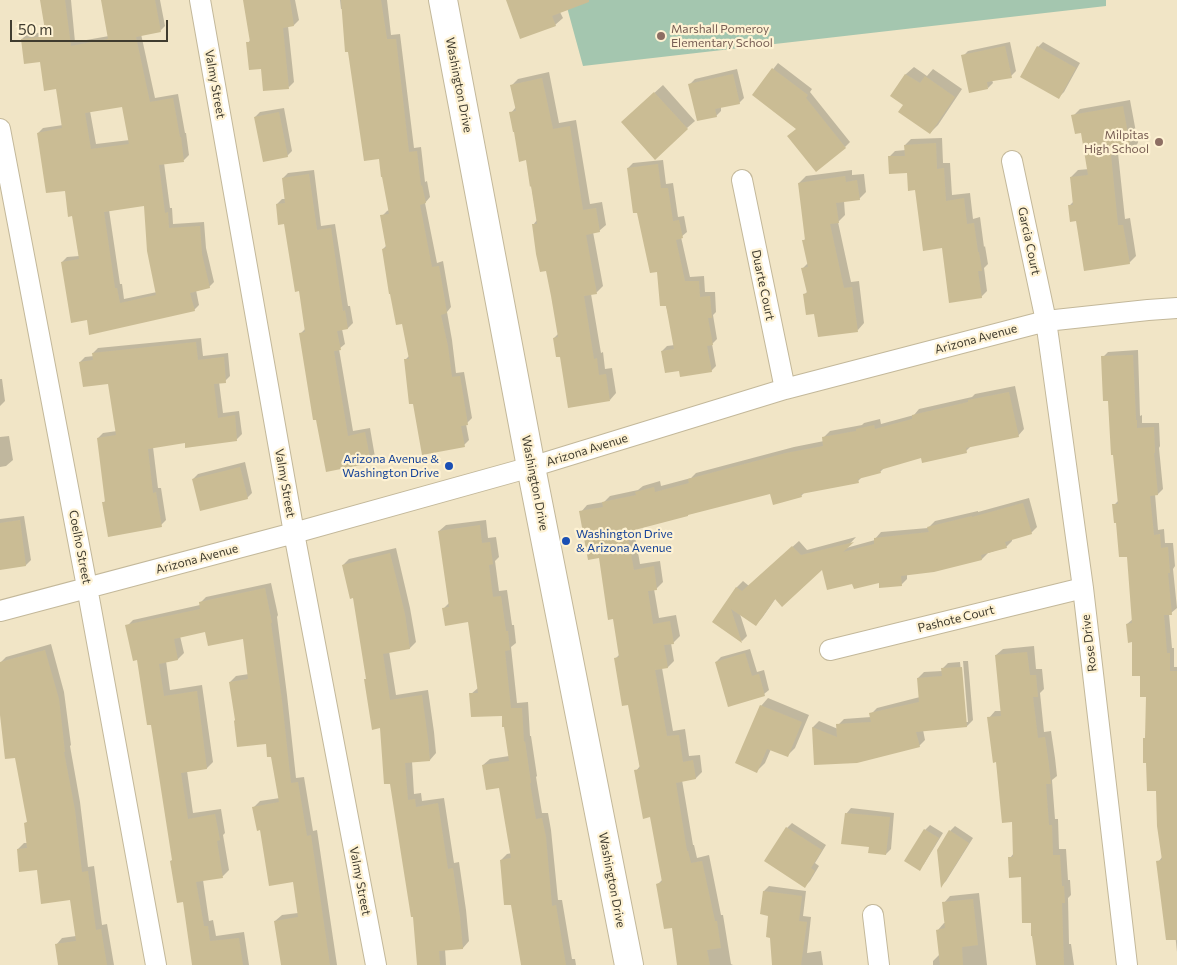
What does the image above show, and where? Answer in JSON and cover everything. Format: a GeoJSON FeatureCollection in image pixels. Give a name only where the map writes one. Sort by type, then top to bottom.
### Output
{"type":"FeatureCollection","features":[{"type":"Feature","properties":{"kind":"street","name":"Valmy Street"},"geometry":{"type":"LineString","coordinates":[[200,0],[294,533],[376,965]]}},
{"type":"Feature","properties":{"kind":"street","name":"Washington Drive"},"geometry":{"type":"LineString","coordinates":[[443,0],[531,467],[629,965]]}},
{"type":"Feature","properties":{"kind":"street","name":"Coelho Street"},"geometry":{"type":"LineString","coordinates":[[0,129],[87,587],[156,965]]}},
{"type":"Feature","properties":{"kind":"street","name":"Garcia Court"},"geometry":{"type":"LineString","coordinates":[[1012,161],[1046,321]]}},
{"type":"Feature","properties":{"kind":"street","name":"Duarte Court"},"geometry":{"type":"LineString","coordinates":[[742,180],[785,390]]}},
{"type":"Feature","properties":{"kind":"street","name":"Arizona Avenue"},"geometry":{"type":"LineString","coordinates":[[0,611],[294,533],[531,467],[785,390],[1046,321],[1177,308]]}},
{"type":"Feature","properties":{"kind":"street","name":"Rose Drive"},"geometry":{"type":"LineString","coordinates":[[1046,321],[1082,588],[1127,965]]}},
{"type":"Feature","properties":{"kind":"street","name":"Pashote Court"},"geometry":{"type":"LineString","coordinates":[[830,650],[1082,588]]}},
{"type":"Feature","properties":{"kind":"street"},"geometry":{"type":"LineString","coordinates":[[873,915],[879,965]]}},
{"type":"Feature","properties":{"kind":"green space","name":"Marshall Pomeroy Elementary School"},"geometry":{"type":"Polygon","coordinates":[[[565,0],[1106,0],[1106,6],[583,66],[565,0]]]}},
{"type":"Feature","properties":{"kind":"building"},"geometry":{"type":"Polygon","coordinates":[[[40,0],[65,0],[71,46],[108,39],[101,0],[155,0],[161,32],[136,37],[150,102],[173,98],[184,162],[159,165],[165,213],[168,212],[169,228],[200,226],[202,254],[210,288],[190,293],[195,311],[89,335],[87,320],[71,323],[61,262],[79,259],[72,216],[68,217],[65,191],[46,193],[37,133],[62,128],[56,89],[44,91],[40,62],[24,64],[21,39],[46,36],[40,0]],[[122,107],[85,113],[91,149],[129,144],[122,107]],[[144,206],[104,212],[115,288],[117,288],[120,303],[156,295],[147,251],[144,206]]]}},
{"type":"Feature","properties":{"kind":"building"},"geometry":{"type":"Polygon","coordinates":[[[243,0],[290,0],[294,26],[283,28],[289,89],[263,91],[261,69],[249,70],[246,42],[250,42],[243,0]]]}},
{"type":"Feature","properties":{"kind":"building"},"geometry":{"type":"Polygon","coordinates":[[[341,0],[381,0],[387,39],[396,39],[409,152],[417,151],[421,186],[426,203],[420,205],[432,267],[439,266],[447,313],[441,315],[452,377],[460,376],[468,425],[461,426],[465,447],[422,455],[413,404],[409,404],[404,359],[409,359],[402,324],[396,325],[382,249],[386,248],[380,215],[389,214],[379,159],[364,161],[348,52],[345,52],[341,0]]]}},
{"type":"Feature","properties":{"kind":"building"},"geometry":{"type":"Polygon","coordinates":[[[506,0],[589,0],[589,2],[552,16],[556,26],[520,39],[506,0]]]}},
{"type":"Feature","properties":{"kind":"building"},"geometry":{"type":"Polygon","coordinates":[[[1005,46],[1012,78],[987,82],[988,89],[969,93],[961,55],[1005,46]]]}},
{"type":"Feature","properties":{"kind":"building"},"geometry":{"type":"Polygon","coordinates":[[[1037,46],[1076,68],[1059,99],[1020,77],[1037,46]]]}},
{"type":"Feature","properties":{"kind":"building"},"geometry":{"type":"Polygon","coordinates":[[[772,68],[808,95],[806,98],[846,148],[816,172],[787,136],[796,129],[752,95],[772,68]]]}},
{"type":"Feature","properties":{"kind":"building"},"geometry":{"type":"Polygon","coordinates":[[[733,74],[740,104],[715,109],[717,117],[697,121],[688,84],[733,74]]]}},
{"type":"Feature","properties":{"kind":"building"},"geometry":{"type":"Polygon","coordinates":[[[905,74],[920,83],[925,76],[955,97],[930,134],[898,112],[903,105],[890,96],[905,74]]]}},
{"type":"Feature","properties":{"kind":"building"},"geometry":{"type":"Polygon","coordinates":[[[542,78],[553,129],[570,126],[583,210],[596,208],[600,232],[586,235],[597,294],[584,296],[594,359],[597,358],[599,375],[606,374],[610,401],[568,408],[560,357],[556,357],[553,338],[558,337],[546,271],[540,272],[536,254],[532,224],[537,224],[526,160],[519,162],[509,112],[516,111],[510,85],[542,78]]]}},
{"type":"Feature","properties":{"kind":"building"},"geometry":{"type":"Polygon","coordinates":[[[654,92],[688,129],[655,160],[621,122],[654,92]]]}},
{"type":"Feature","properties":{"kind":"building"},"geometry":{"type":"Polygon","coordinates":[[[1123,106],[1131,151],[1111,155],[1118,225],[1123,225],[1130,264],[1084,271],[1076,221],[1070,222],[1068,205],[1073,205],[1070,177],[1088,175],[1081,133],[1075,134],[1071,115],[1123,106]]]}},
{"type":"Feature","properties":{"kind":"building"},"geometry":{"type":"Polygon","coordinates":[[[279,112],[288,157],[263,162],[254,117],[279,112]]]}},
{"type":"Feature","properties":{"kind":"building"},"geometry":{"type":"Polygon","coordinates":[[[936,143],[937,169],[944,168],[946,201],[964,198],[967,224],[974,223],[982,271],[978,271],[982,298],[949,303],[942,248],[923,251],[915,190],[908,191],[907,173],[889,174],[888,156],[905,156],[904,145],[936,143]]]}},
{"type":"Feature","properties":{"kind":"building"},"geometry":{"type":"Polygon","coordinates":[[[658,164],[661,188],[668,188],[673,221],[679,220],[683,238],[676,240],[685,281],[699,281],[700,297],[710,296],[712,318],[708,318],[713,345],[707,346],[712,372],[680,377],[679,371],[665,373],[661,351],[674,349],[666,306],[660,306],[657,272],[650,273],[637,213],[633,213],[627,168],[658,164]]]}},
{"type":"Feature","properties":{"kind":"building"},"geometry":{"type":"Polygon","coordinates":[[[309,174],[317,230],[331,228],[343,311],[345,310],[348,329],[337,331],[341,350],[334,351],[348,436],[365,432],[371,463],[326,472],[316,420],[313,420],[299,333],[305,332],[299,291],[295,292],[284,224],[278,225],[276,204],[285,203],[282,178],[309,174]]]}},
{"type":"Feature","properties":{"kind":"building"},"geometry":{"type":"Polygon","coordinates":[[[845,176],[846,182],[857,180],[860,200],[836,203],[839,223],[830,224],[844,288],[852,287],[858,332],[818,337],[814,314],[806,315],[803,294],[807,293],[801,268],[808,267],[802,240],[805,240],[798,183],[845,176]]]}},
{"type":"Feature","properties":{"kind":"building"},"geometry":{"type":"Polygon","coordinates":[[[196,342],[198,360],[224,357],[226,383],[214,384],[218,418],[235,415],[237,441],[185,448],[185,443],[148,449],[153,493],[156,492],[162,527],[108,537],[102,502],[105,502],[97,438],[116,435],[108,384],[83,387],[79,362],[93,360],[92,353],[196,342]]]}},
{"type":"Feature","properties":{"kind":"building"},"geometry":{"type":"Polygon","coordinates":[[[1133,355],[1137,428],[1154,427],[1154,453],[1158,495],[1150,496],[1154,535],[1160,534],[1161,548],[1168,547],[1170,573],[1168,573],[1172,615],[1164,615],[1167,653],[1170,653],[1170,671],[1177,671],[1177,940],[1166,940],[1156,861],[1162,860],[1157,826],[1156,791],[1147,791],[1146,763],[1143,763],[1146,697],[1140,697],[1140,676],[1132,676],[1132,642],[1128,643],[1126,624],[1132,623],[1127,557],[1119,557],[1112,504],[1118,504],[1113,455],[1111,455],[1108,401],[1103,401],[1101,356],[1133,355]]]}},
{"type":"Feature","properties":{"kind":"building"},"geometry":{"type":"Polygon","coordinates":[[[1009,392],[1019,437],[966,448],[967,453],[922,463],[921,458],[880,470],[881,473],[858,479],[859,483],[801,494],[802,497],[773,505],[770,494],[627,532],[634,570],[654,566],[657,590],[648,591],[653,624],[670,621],[674,644],[664,645],[668,668],[655,670],[667,736],[679,735],[683,762],[693,760],[696,779],[676,783],[687,851],[691,863],[702,861],[715,921],[717,921],[721,948],[707,950],[710,965],[677,965],[672,928],[664,929],[656,884],[662,882],[650,817],[643,819],[634,770],[640,769],[628,705],[622,706],[614,658],[619,657],[613,619],[608,620],[599,558],[588,560],[579,511],[603,507],[602,502],[636,495],[635,492],[654,487],[655,492],[689,483],[688,479],[786,453],[823,446],[822,437],[856,431],[856,429],[874,425],[875,429],[912,419],[912,415],[968,402],[968,400],[1009,392]]]}},
{"type":"Feature","properties":{"kind":"building"},"geometry":{"type":"Polygon","coordinates":[[[240,467],[248,499],[200,511],[192,479],[240,467]]]}},
{"type":"Feature","properties":{"kind":"building"},"geometry":{"type":"Polygon","coordinates":[[[1023,503],[1032,534],[1005,542],[1007,548],[981,555],[982,560],[934,572],[901,576],[902,586],[879,588],[879,583],[854,589],[852,584],[827,590],[822,570],[782,607],[775,599],[756,626],[731,609],[742,643],[712,622],[736,587],[742,591],[792,546],[801,555],[854,542],[843,552],[874,544],[874,538],[929,532],[927,527],[1023,503]]]}},
{"type":"Feature","properties":{"kind":"building"},"geometry":{"type":"Polygon","coordinates":[[[20,520],[26,566],[0,570],[0,523],[20,520]]]}},
{"type":"Feature","properties":{"kind":"building"},"geometry":{"type":"Polygon","coordinates":[[[480,525],[482,543],[490,542],[493,564],[489,565],[493,597],[501,596],[506,631],[508,631],[510,650],[505,651],[511,708],[522,708],[524,742],[536,819],[542,818],[546,837],[552,906],[556,905],[566,965],[521,965],[511,905],[504,905],[500,860],[511,858],[499,788],[486,790],[482,765],[509,761],[504,727],[502,727],[502,716],[471,717],[469,693],[478,693],[468,622],[445,626],[442,608],[449,607],[438,531],[480,525]]]}},
{"type":"Feature","properties":{"kind":"building"},"geometry":{"type":"Polygon","coordinates":[[[390,553],[405,614],[410,649],[383,654],[390,700],[422,695],[430,761],[405,763],[408,800],[415,799],[416,807],[438,803],[448,869],[453,868],[460,917],[463,949],[439,951],[440,965],[417,965],[413,917],[411,917],[390,784],[384,784],[380,728],[372,730],[353,598],[350,599],[342,565],[390,553]]]}},
{"type":"Feature","properties":{"kind":"building"},"geometry":{"type":"Polygon","coordinates":[[[265,588],[272,623],[291,783],[298,782],[307,836],[311,835],[330,965],[281,965],[274,921],[298,917],[293,882],[269,886],[260,830],[257,831],[252,807],[279,802],[271,757],[267,757],[266,744],[237,747],[229,682],[248,679],[243,639],[208,646],[205,632],[174,639],[178,660],[159,664],[164,696],[197,691],[207,769],[181,773],[188,819],[215,814],[220,840],[217,841],[223,878],[196,882],[204,926],[208,926],[210,941],[239,938],[243,965],[192,965],[183,902],[177,903],[151,725],[147,725],[137,660],[133,661],[125,625],[200,609],[199,602],[265,588]]]}},
{"type":"Feature","properties":{"kind":"building"},"geometry":{"type":"Polygon","coordinates":[[[45,650],[59,699],[64,752],[75,810],[82,872],[88,871],[96,930],[101,929],[107,965],[58,965],[55,944],[76,941],[70,900],[41,904],[37,870],[19,872],[17,849],[27,848],[24,823],[27,822],[15,758],[5,759],[0,715],[0,662],[45,650]]]}},
{"type":"Feature","properties":{"kind":"building"},"geometry":{"type":"Polygon","coordinates":[[[1027,652],[1030,675],[1036,675],[1038,697],[1033,697],[1038,738],[1045,737],[1049,765],[1051,784],[1046,784],[1049,825],[1052,825],[1053,855],[1060,855],[1062,886],[1064,886],[1065,903],[1062,903],[1064,965],[1036,965],[1031,936],[1031,923],[1022,923],[1021,877],[1009,878],[1008,857],[1013,857],[1012,822],[1002,823],[996,762],[993,763],[987,717],[1001,716],[995,655],[1027,652]]]}},
{"type":"Feature","properties":{"kind":"building"},"geometry":{"type":"Polygon","coordinates":[[[745,653],[752,676],[759,674],[765,696],[728,707],[715,662],[745,653]]]}},
{"type":"Feature","properties":{"kind":"building"},"geometry":{"type":"Polygon","coordinates":[[[962,667],[967,727],[916,732],[920,747],[857,763],[814,765],[812,727],[837,737],[836,724],[871,722],[869,713],[919,702],[917,678],[942,676],[941,668],[962,667]]]}},
{"type":"Feature","properties":{"kind":"building"},"geometry":{"type":"Polygon","coordinates":[[[760,705],[802,722],[788,757],[767,749],[757,773],[735,763],[760,705]]]}},
{"type":"Feature","properties":{"kind":"building"},"geometry":{"type":"Polygon","coordinates":[[[845,813],[890,817],[886,855],[868,853],[869,847],[841,844],[845,813]]]}},
{"type":"Feature","properties":{"kind":"building"},"geometry":{"type":"Polygon","coordinates":[[[786,827],[822,850],[811,868],[815,871],[805,888],[764,861],[786,827]]]}},
{"type":"Feature","properties":{"kind":"building"},"geometry":{"type":"Polygon","coordinates":[[[924,829],[939,838],[920,871],[904,861],[924,829]]]}},
{"type":"Feature","properties":{"kind":"building"},"geometry":{"type":"Polygon","coordinates":[[[949,830],[969,843],[941,888],[937,850],[949,830]]]}},
{"type":"Feature","properties":{"kind":"building"},"geometry":{"type":"Polygon","coordinates":[[[763,891],[802,896],[799,921],[807,922],[801,965],[772,965],[770,938],[766,937],[768,916],[760,914],[763,891]]]}},
{"type":"Feature","properties":{"kind":"building"},"geometry":{"type":"Polygon","coordinates":[[[973,899],[978,945],[962,947],[963,965],[940,965],[936,930],[945,928],[942,902],[973,899]]]}},
{"type":"Feature","properties":{"kind":"place","name":"Marshall Pomeroy Elementary School"},"geometry":{"type":"Point","coordinates":[661,36]}},
{"type":"Feature","properties":{"kind":"place","name":"Milpitas High School"},"geometry":{"type":"Point","coordinates":[1159,142]}},
{"type":"Feature","properties":{"kind":"place","name":"Arizona Avenue & Washington Drive"},"geometry":{"type":"Point","coordinates":[449,466]}},
{"type":"Feature","properties":{"kind":"place","name":"Washington Drive & Arizona Avenue"},"geometry":{"type":"Point","coordinates":[566,541]}}]}
